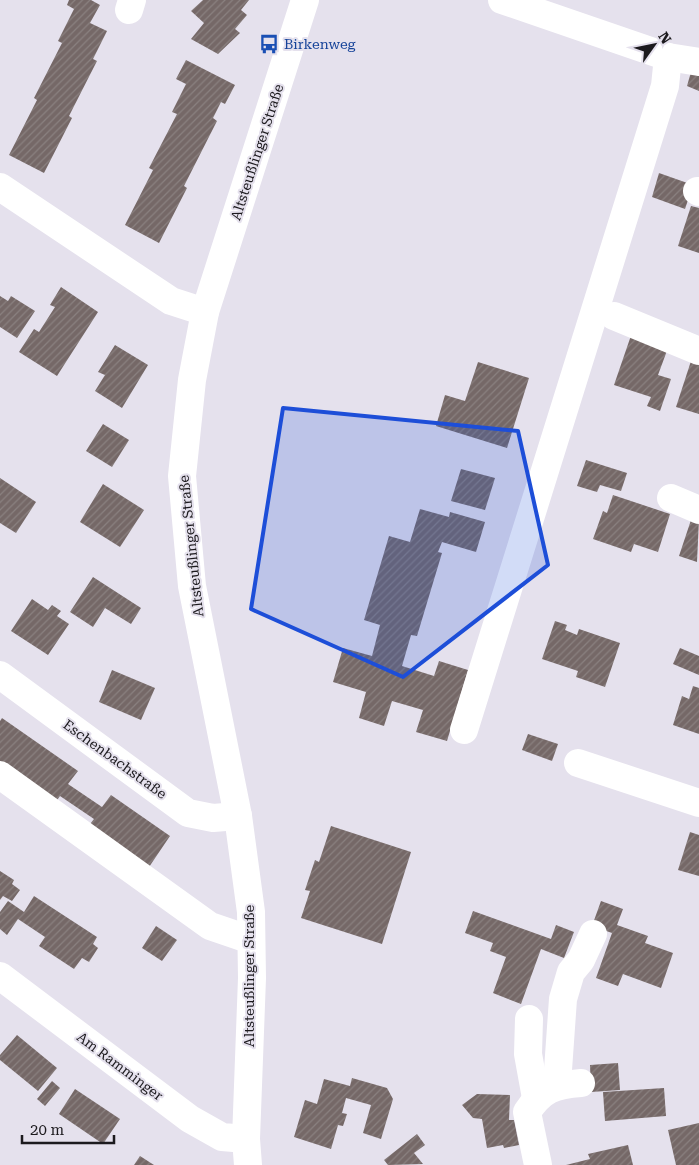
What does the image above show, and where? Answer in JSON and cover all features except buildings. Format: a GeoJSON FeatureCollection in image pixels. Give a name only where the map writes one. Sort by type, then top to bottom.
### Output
{"type":"FeatureCollection","features":[{"type":"Feature","properties":{"kind":"street","name":"Altsteußlinger Straße"},"geometry":{"type":"LineString","coordinates":[[247,1152],[251,912],[238,816],[192,586],[182,476],[192,380],[205,312],[305,0]]}},
{"type":"Feature","properties":{"kind":"street"},"geometry":{"type":"LineString","coordinates":[[514,2],[668,57],[699,62]]}},
{"type":"Feature","properties":{"kind":"street"},"geometry":{"type":"LineString","coordinates":[[464,730],[665,86],[668,57]]}},
{"type":"Feature","properties":{"kind":"street"},"geometry":{"type":"LineString","coordinates":[[0,187],[171,301],[205,312]]}},
{"type":"Feature","properties":{"kind":"street"},"geometry":{"type":"LineString","coordinates":[[614,316],[699,351]]}},
{"type":"Feature","properties":{"kind":"street"},"geometry":{"type":"LineString","coordinates":[[670,498],[699,510]]}},
{"type":"Feature","properties":{"kind":"street","name":"Eschenbachstraße"},"geometry":{"type":"LineString","coordinates":[[2,681],[188,813],[213,818],[238,816]]}},
{"type":"Feature","properties":{"kind":"street"},"geometry":{"type":"LineString","coordinates":[[578,763],[699,803]]}},
{"type":"Feature","properties":{"kind":"street"},"geometry":{"type":"LineString","coordinates":[[0,774],[210,926],[251,940]]}},
{"type":"Feature","properties":{"kind":"street"},"geometry":{"type":"LineString","coordinates":[[538,1165],[527,1112],[558,1088],[563,999],[570,972],[582,960],[592,934]]}},
{"type":"Feature","properties":{"kind":"street","name":"Am Ramminger"},"geometry":{"type":"LineString","coordinates":[[0,976],[190,1119],[247,1152]]}},
{"type":"Feature","properties":{"kind":"street"},"geometry":{"type":"LineString","coordinates":[[529,1019],[528,1054],[558,1088]]}},
{"type":"Feature","properties":{"kind":"highlighted area"},"geometry":{"type":"Polygon","coordinates":[[[283,408],[518,431],[548,565],[403,677],[251,609],[283,408]]]}},
{"type":"Feature","properties":{"kind":"place","name":"Birkenweg"},"geometry":{"type":"Point","coordinates":[269,44]}}]}
